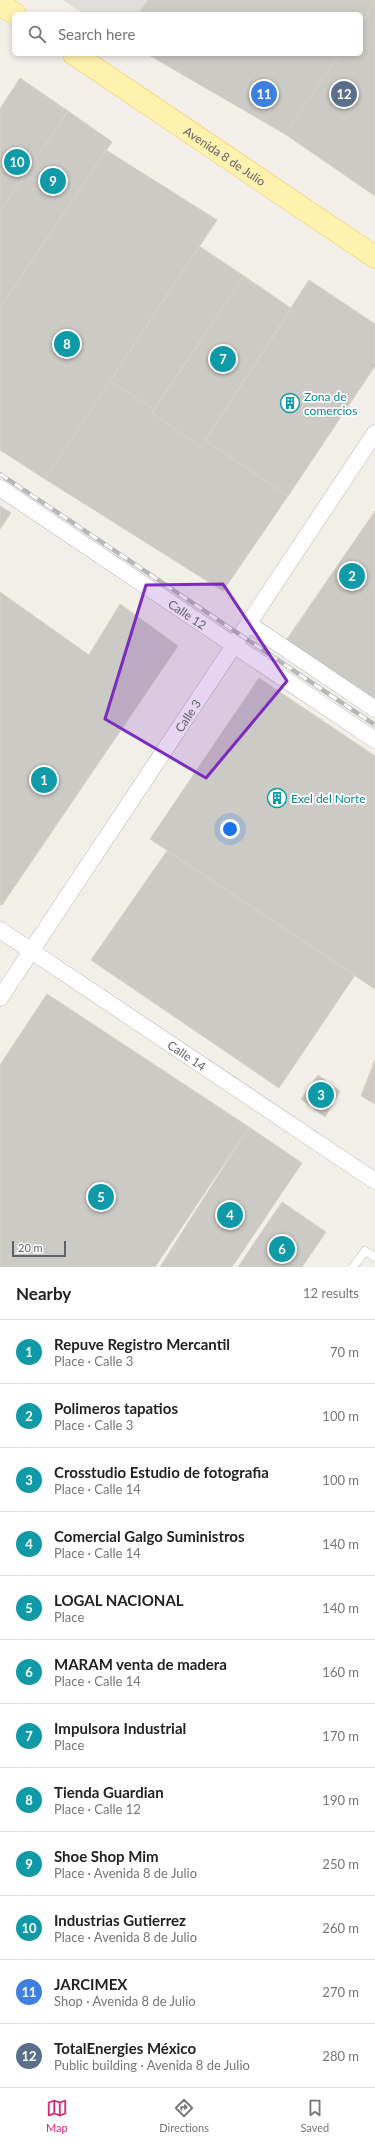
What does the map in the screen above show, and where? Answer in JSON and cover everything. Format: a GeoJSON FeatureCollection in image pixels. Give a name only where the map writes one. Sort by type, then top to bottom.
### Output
{"type":"FeatureCollection","features":[{"type":"Feature","properties":{"kind":"main road"},"geometry":{"type":"LineString","coordinates":[[0,4],[12,12]]}},
{"type":"Feature","properties":{"kind":"main road","name":"Avenida 8 de Julio"},"geometry":{"type":"LineString","coordinates":[[77,56],[375,257]]}},
{"type":"Feature","properties":{"kind":"street","name":"Calle 3"},"geometry":{"type":"LineString","coordinates":[[0,998],[375,433]]}},
{"type":"Feature","properties":{"kind":"street","name":"Calle 12"},"geometry":{"type":"LineString","coordinates":[[0,488],[375,740]]}},
{"type":"Feature","properties":{"kind":"street"},"geometry":{"type":"LineString","coordinates":[[249,624],[375,709]]}},
{"type":"Feature","properties":{"kind":"street","name":"Calle 14"},"geometry":{"type":"LineString","coordinates":[[0,930],[375,1180]]}},
{"type":"Feature","properties":{"kind":"lane"},"geometry":{"type":"LineString","coordinates":[[353,1267],[365,1251],[375,1256]]}},
{"type":"Feature","properties":{"kind":"highlighted area"},"geometry":{"type":"Polygon","coordinates":[[[223,584],[287,681],[206,778],[105,719],[146,585],[223,584]]]}},
{"type":"Feature","properties":{"kind":"shaded area"},"geometry":{"type":"Polygon","coordinates":[[[63,0],[148,0],[139,12],[81,12],[63,0]]]}},
{"type":"Feature","properties":{"kind":"building"},"geometry":{"type":"Polygon","coordinates":[[[148,0],[375,0],[363,20],[363,12],[139,12],[148,0]]]}},
{"type":"Feature","properties":{"kind":"building"},"geometry":{"type":"Polygon","coordinates":[[[375,2],[375,196],[285,134],[339,56],[363,56],[363,20],[375,2]]]}},
{"type":"Feature","properties":{"kind":"building"},"geometry":{"type":"Polygon","coordinates":[[[150,56],[339,56],[285,134],[150,56]]]}},
{"type":"Feature","properties":{"kind":"building"},"geometry":{"type":"Polygon","coordinates":[[[20,78],[68,111],[0,212],[0,109],[20,78]]]}},
{"type":"Feature","properties":{"kind":"building"},"geometry":{"type":"Polygon","coordinates":[[[68,111],[112,142],[0,308],[0,212],[68,111]]]}},
{"type":"Feature","properties":{"kind":"building"},"geometry":{"type":"Polygon","coordinates":[[[106,150],[217,220],[45,479],[0,450],[0,308],[106,150]]]}},
{"type":"Feature","properties":{"kind":"building"},"geometry":{"type":"Polygon","coordinates":[[[199,246],[244,276],[154,409],[110,381],[199,246]]]}},
{"type":"Feature","properties":{"kind":"building"},"geometry":{"type":"Polygon","coordinates":[[[244,276],[292,309],[201,447],[152,413],[244,276]]]}},
{"type":"Feature","properties":{"kind":"building","name":"Zona de comercios"},"geometry":{"type":"Polygon","coordinates":[[[309,280],[375,324],[375,366],[288,496],[205,440],[309,280]]]}},
{"type":"Feature","properties":{"kind":"building"},"geometry":{"type":"Polygon","coordinates":[[[110,381],[154,409],[152,413],[201,447],[205,440],[288,496],[223,591],[45,479],[110,381]]]}},
{"type":"Feature","properties":{"kind":"building"},"geometry":{"type":"Polygon","coordinates":[[[0,506],[11,513],[0,529],[0,506]]]}},
{"type":"Feature","properties":{"kind":"building"},"geometry":{"type":"Polygon","coordinates":[[[375,511],[375,700],[285,642],[375,511]]]}},
{"type":"Feature","properties":{"kind":"building"},"geometry":{"type":"Polygon","coordinates":[[[0,592],[89,655],[120,604],[178,646],[2,905],[0,904],[0,592]]]}},
{"type":"Feature","properties":{"kind":"building","name":"Exel del Norte"},"geometry":{"type":"Polygon","coordinates":[[[259,678],[375,756],[375,989],[150,839],[259,678]]]}},
{"type":"Feature","properties":{"kind":"building"},"geometry":{"type":"Polygon","coordinates":[[[167,851],[355,975],[279,1088],[91,960],[167,851]]]}},
{"type":"Feature","properties":{"kind":"building"},"geometry":{"type":"Polygon","coordinates":[[[47,994],[249,1127],[155,1267],[0,1267],[0,1065],[47,994]]]}},
{"type":"Feature","properties":{"kind":"building"},"geometry":{"type":"Polygon","coordinates":[[[375,1060],[375,1104],[361,1096],[375,1060]]]}},
{"type":"Feature","properties":{"kind":"building"},"geometry":{"type":"Polygon","coordinates":[[[318,1075],[340,1091],[325,1117],[301,1099],[318,1075]]]}},
{"type":"Feature","properties":{"kind":"building"},"geometry":{"type":"Polygon","coordinates":[[[249,1127],[302,1163],[232,1267],[160,1267],[249,1127]]]}},
{"type":"Feature","properties":{"kind":"building"},"geometry":{"type":"Polygon","coordinates":[[[282,1202],[326,1232],[302,1267],[238,1267],[282,1202]]]}},
{"type":"Feature","properties":{"kind":"railway"},"geometry":{"type":"LineString","coordinates":[[0,474],[375,725]]}},
{"type":"Feature","properties":{"kind":"place","name":"JARCIMEX"},"geometry":{"type":"Point","coordinates":[264,94]}},
{"type":"Feature","properties":{"kind":"place","name":"TotalEnergies México"},"geometry":{"type":"Point","coordinates":[344,94]}},
{"type":"Feature","properties":{"kind":"place","name":"Industrias Gutierrez"},"geometry":{"type":"Point","coordinates":[17,162]}},
{"type":"Feature","properties":{"kind":"place","name":"Shoe Shop Mim"},"geometry":{"type":"Point","coordinates":[53,181]}},
{"type":"Feature","properties":{"kind":"place","name":"Tienda Guardian"},"geometry":{"type":"Point","coordinates":[67,344]}},
{"type":"Feature","properties":{"kind":"place","name":"Impulsora Industrial"},"geometry":{"type":"Point","coordinates":[223,359]}},
{"type":"Feature","properties":{"kind":"place","name":"Zona de comercios"},"geometry":{"type":"Point","coordinates":[290,403]}},
{"type":"Feature","properties":{"kind":"place","name":"Polimeros tapatios"},"geometry":{"type":"Point","coordinates":[352,576]}},
{"type":"Feature","properties":{"kind":"place","name":"Repuve Registro Mercantil"},"geometry":{"type":"Point","coordinates":[44,780]}},
{"type":"Feature","properties":{"kind":"place","name":"Exel del Norte"},"geometry":{"type":"Point","coordinates":[277,798]}},
{"type":"Feature","properties":{"kind":"place","name":"Crosstudio Estudio de fotografia"},"geometry":{"type":"Point","coordinates":[321,1095]}},
{"type":"Feature","properties":{"kind":"place","name":"LOGAL NACIONAL"},"geometry":{"type":"Point","coordinates":[101,1197]}},
{"type":"Feature","properties":{"kind":"place","name":"Comercial Galgo Suministros"},"geometry":{"type":"Point","coordinates":[230,1215]}},
{"type":"Feature","properties":{"kind":"place","name":"MARAM venta de madera"},"geometry":{"type":"Point","coordinates":[282,1249]}}]}
